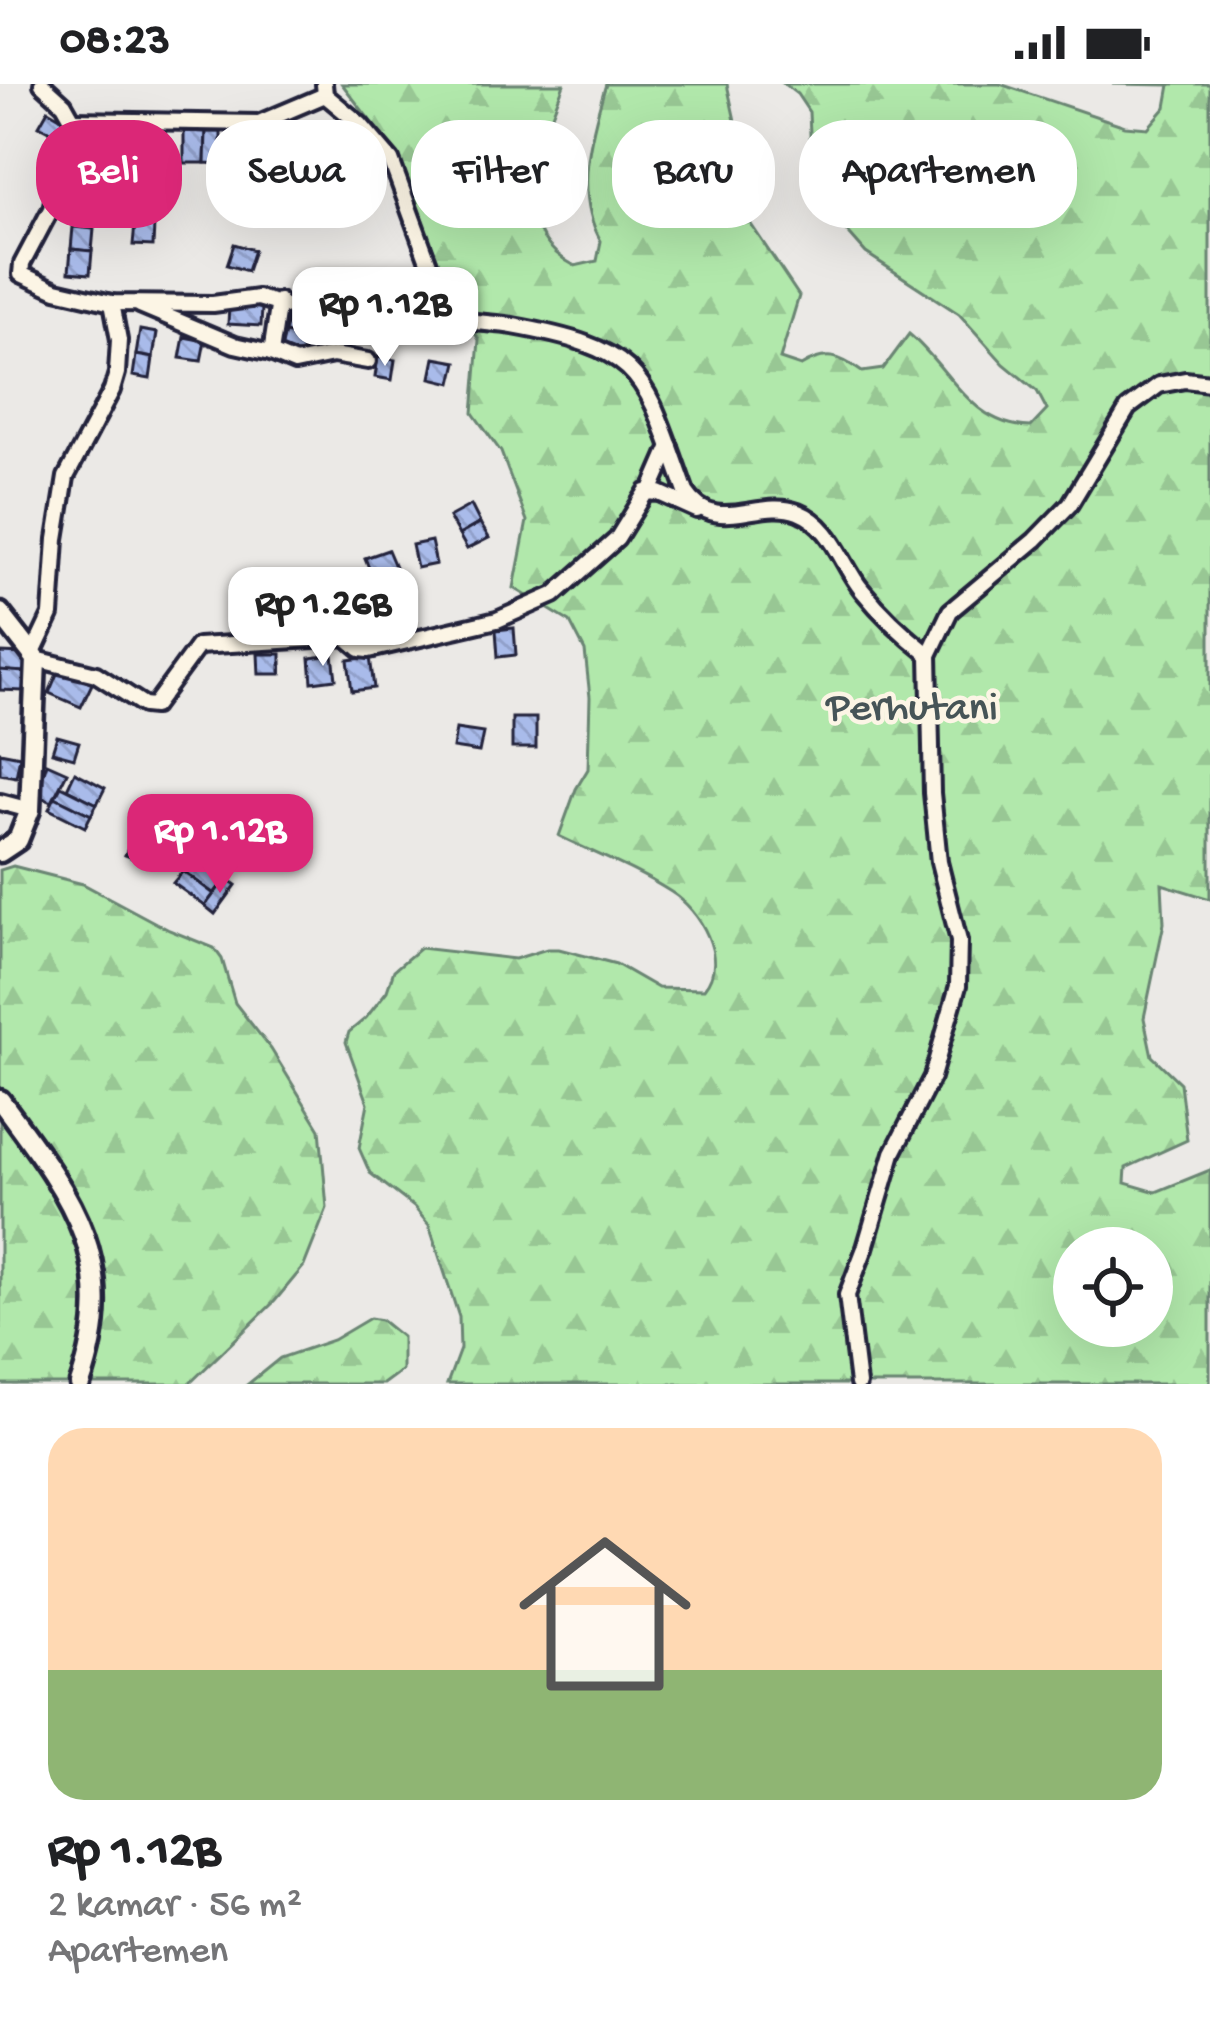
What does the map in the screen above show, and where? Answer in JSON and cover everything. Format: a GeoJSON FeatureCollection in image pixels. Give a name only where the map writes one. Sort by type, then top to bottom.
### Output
{"type":"FeatureCollection","features":[{"type":"Feature","properties":{"kind":"street"},"geometry":{"type":"LineString","coordinates":[[42,84],[64,104],[73,120]]}},
{"type":"Feature","properties":{"kind":"street"},"geometry":{"type":"LineString","coordinates":[[182,121],[259,122],[325,90],[391,160],[448,316]]}},
{"type":"Feature","properties":{"kind":"street"},"geometry":{"type":"LineString","coordinates":[[41,228],[21,274],[56,290],[112,303],[212,304],[257,298],[363,328],[448,316],[578,340],[617,356],[641,382],[686,492],[702,510]]}},
{"type":"Feature","properties":{"kind":"street"},"geometry":{"type":"LineString","coordinates":[[271,353],[280,301]]}},
{"type":"Feature","properties":{"kind":"street"},"geometry":{"type":"LineString","coordinates":[[0,852],[18,840],[30,810],[35,655],[51,615],[66,477],[117,373],[119,340],[112,303]]}},
{"type":"Feature","properties":{"kind":"street"},"geometry":{"type":"LineString","coordinates":[[136,303],[235,345],[295,363],[333,355],[368,362]]}},
{"type":"Feature","properties":{"kind":"street"},"geometry":{"type":"LineString","coordinates":[[858,1384],[847,1295],[893,1153],[932,1076],[958,986],[958,941],[936,835],[929,655],[950,611],[1070,504],[1128,408],[1159,385],[1185,380],[1210,383]]}},
{"type":"Feature","properties":{"kind":"street"},"geometry":{"type":"LineString","coordinates":[[0,613],[35,655],[96,674],[149,707],[158,702],[198,646],[346,637],[369,650],[497,620],[568,586],[617,539],[639,500],[650,492],[670,446]]}},
{"type":"Feature","properties":{"kind":"street"},"geometry":{"type":"LineString","coordinates":[[650,492],[727,515],[782,508],[809,518],[832,541],[870,599],[929,655]]}},
{"type":"Feature","properties":{"kind":"street"},"geometry":{"type":"LineString","coordinates":[[0,802],[30,810]]}},
{"type":"Feature","properties":{"kind":"street"},"geometry":{"type":"LineString","coordinates":[[0,1100],[56,1179],[91,1256],[98,1303],[80,1384]]}},
{"type":"Feature","properties":{"kind":"green space","name":"Perhutani"},"geometry":{"type":"Polygon","coordinates":[[[342,84],[564,84],[550,120],[411,120],[411,195],[387,142],[387,120],[370,120],[342,84]]]}},
{"type":"Feature","properties":{"kind":"green space","name":"Perhutani"},"geometry":{"type":"Polygon","coordinates":[[[606,84],[727,84],[735,120],[612,120],[612,228],[753,228],[799,296],[780,359],[801,366],[832,357],[862,372],[883,369],[909,334],[976,406],[1010,424],[1031,427],[1047,410],[1037,391],[1004,364],[959,314],[866,253],[844,228],[1077,228],[1077,120],[809,120],[797,94],[784,84],[1000,84],[1125,126],[1148,128],[1166,107],[1170,85],[1113,84],[1210,84],[1210,899],[1162,884],[1164,923],[1144,1018],[1152,1056],[1180,1083],[1187,1140],[1126,1168],[1125,1183],[1156,1192],[1210,1170],[1210,1384],[447,1384],[460,1349],[459,1317],[429,1225],[370,1173],[359,1148],[368,1103],[346,1042],[349,1032],[387,991],[394,970],[420,948],[515,959],[559,949],[616,964],[658,988],[704,989],[713,964],[708,936],[682,900],[644,876],[559,836],[588,769],[590,697],[585,651],[570,622],[514,588],[527,521],[501,452],[473,413],[479,340],[451,292],[425,228],[538,228],[552,249],[575,266],[597,261],[601,241],[588,204],[588,163],[606,84]]]}},
{"type":"Feature","properties":{"kind":"green space"},"geometry":{"type":"Polygon","coordinates":[[[13,866],[83,884],[214,948],[235,1003],[271,1049],[320,1129],[327,1208],[304,1266],[275,1301],[189,1384],[0,1384],[0,870],[13,866]]]}},
{"type":"Feature","properties":{"kind":"green space"},"geometry":{"type":"Polygon","coordinates":[[[370,1318],[381,1320],[402,1337],[402,1370],[383,1384],[248,1384],[280,1358],[333,1340],[370,1318]]]}},
{"type":"Feature","properties":{"kind":"building"},"geometry":{"type":"Polygon","coordinates":[[[48,110],[65,120],[42,120],[48,110]]]}},
{"type":"Feature","properties":{"kind":"building"},"geometry":{"type":"Polygon","coordinates":[[[184,131],[206,132],[205,163],[184,163],[184,131]]]}},
{"type":"Feature","properties":{"kind":"building"},"geometry":{"type":"Polygon","coordinates":[[[73,228],[94,229],[92,251],[71,249],[73,228]]]}},
{"type":"Feature","properties":{"kind":"building"},"geometry":{"type":"Polygon","coordinates":[[[135,228],[154,228],[153,246],[133,245],[135,228]]]}},
{"type":"Feature","properties":{"kind":"building"},"geometry":{"type":"Polygon","coordinates":[[[234,244],[254,250],[247,271],[227,265],[234,244]]]}},
{"type":"Feature","properties":{"kind":"building"},"geometry":{"type":"Polygon","coordinates":[[[71,249],[92,251],[90,274],[69,272],[71,249]]]}},
{"type":"Feature","properties":{"kind":"building"},"geometry":{"type":"Polygon","coordinates":[[[229,306],[262,308],[261,326],[228,324],[229,306]]]}},
{"type":"Feature","properties":{"kind":"building"},"geometry":{"type":"Polygon","coordinates":[[[289,313],[311,318],[306,338],[285,333],[289,313]]]}},
{"type":"Feature","properties":{"kind":"building"},"geometry":{"type":"Polygon","coordinates":[[[140,330],[157,333],[153,358],[136,355],[140,330]]]}},
{"type":"Feature","properties":{"kind":"building"},"geometry":{"type":"Polygon","coordinates":[[[285,333],[306,338],[302,354],[281,349],[285,333]]]}},
{"type":"Feature","properties":{"kind":"building"},"geometry":{"type":"Polygon","coordinates":[[[184,337],[205,341],[201,361],[180,358],[184,337]]]}},
{"type":"Feature","properties":{"kind":"building"},"geometry":{"type":"Polygon","coordinates":[[[136,355],[153,358],[150,379],[133,376],[136,355]]]}},
{"type":"Feature","properties":{"kind":"building"},"geometry":{"type":"Polygon","coordinates":[[[378,357],[395,360],[392,380],[375,377],[378,357]]]}},
{"type":"Feature","properties":{"kind":"building"},"geometry":{"type":"Polygon","coordinates":[[[435,358],[457,362],[452,383],[431,378],[435,358]]]}},
{"type":"Feature","properties":{"kind":"building"},"geometry":{"type":"Polygon","coordinates":[[[471,505],[480,523],[459,535],[449,517],[471,505]]]}},
{"type":"Feature","properties":{"kind":"building"},"geometry":{"type":"Polygon","coordinates":[[[480,523],[489,538],[467,549],[459,535],[480,523]]]}},
{"type":"Feature","properties":{"kind":"building"},"geometry":{"type":"Polygon","coordinates":[[[431,541],[436,564],[417,568],[412,545],[431,541]]]}},
{"type":"Feature","properties":{"kind":"building"},"geometry":{"type":"Polygon","coordinates":[[[388,550],[396,569],[373,578],[365,558],[388,550]]]}},
{"type":"Feature","properties":{"kind":"building"},"geometry":{"type":"Polygon","coordinates":[[[363,585],[367,610],[344,613],[340,588],[363,585]]]}},
{"type":"Feature","properties":{"kind":"building"},"geometry":{"type":"Polygon","coordinates":[[[266,601],[285,601],[285,629],[267,630],[266,601]]]}},
{"type":"Feature","properties":{"kind":"building"},"geometry":{"type":"Polygon","coordinates":[[[514,628],[516,655],[498,657],[496,630],[514,628]]]}},
{"type":"Feature","properties":{"kind":"building"},"geometry":{"type":"Polygon","coordinates":[[[0,653],[25,654],[24,672],[0,671],[0,653]]]}},
{"type":"Feature","properties":{"kind":"building"},"geometry":{"type":"Polygon","coordinates":[[[258,654],[281,654],[281,674],[259,674],[258,654]]]}},
{"type":"Feature","properties":{"kind":"building"},"geometry":{"type":"Polygon","coordinates":[[[333,655],[336,679],[312,682],[310,658],[333,655]]]}},
{"type":"Feature","properties":{"kind":"building"},"geometry":{"type":"Polygon","coordinates":[[[370,657],[374,688],[352,691],[348,660],[370,657]]]}},
{"type":"Feature","properties":{"kind":"building"},"geometry":{"type":"Polygon","coordinates":[[[59,669],[92,684],[81,707],[49,693],[59,669]]]}},
{"type":"Feature","properties":{"kind":"building"},"geometry":{"type":"Polygon","coordinates":[[[0,670],[24,672],[23,691],[0,690],[0,670]]]}},
{"type":"Feature","properties":{"kind":"building"},"geometry":{"type":"Polygon","coordinates":[[[512,718],[536,718],[536,748],[512,748],[512,718]]]}},
{"type":"Feature","properties":{"kind":"building"},"geometry":{"type":"Polygon","coordinates":[[[456,729],[483,733],[479,752],[453,748],[456,729]]]}},
{"type":"Feature","properties":{"kind":"building"},"geometry":{"type":"Polygon","coordinates":[[[57,736],[79,742],[74,758],[52,752],[57,736]]]}},
{"type":"Feature","properties":{"kind":"building"},"geometry":{"type":"Polygon","coordinates":[[[0,752],[20,756],[16,777],[0,774],[0,752]]]}},
{"type":"Feature","properties":{"kind":"building"},"geometry":{"type":"Polygon","coordinates":[[[47,763],[67,772],[52,802],[37,795],[47,763]]]}},
{"type":"Feature","properties":{"kind":"building"},"geometry":{"type":"Polygon","coordinates":[[[75,772],[105,788],[97,804],[67,789],[75,772]]]}},
{"type":"Feature","properties":{"kind":"building"},"geometry":{"type":"Polygon","coordinates":[[[61,786],[97,804],[91,815],[55,797],[61,786]]]}},
{"type":"Feature","properties":{"kind":"building"},"geometry":{"type":"Polygon","coordinates":[[[55,797],[91,815],[85,827],[49,809],[55,797]]]}},
{"type":"Feature","properties":{"kind":"building"},"geometry":{"type":"Polygon","coordinates":[[[133,837],[153,845],[145,863],[125,855],[133,837]]]}},
{"type":"Feature","properties":{"kind":"building"},"geometry":{"type":"Polygon","coordinates":[[[195,854],[227,877],[214,894],[183,871],[195,854]]]}},
{"type":"Feature","properties":{"kind":"building"},"geometry":{"type":"Polygon","coordinates":[[[183,871],[214,894],[205,906],[173,883],[183,871]]]}},
{"type":"Feature","properties":{"kind":"building"},"geometry":{"type":"Polygon","coordinates":[[[226,878],[236,885],[215,914],[205,906],[226,878]]]}}]}
